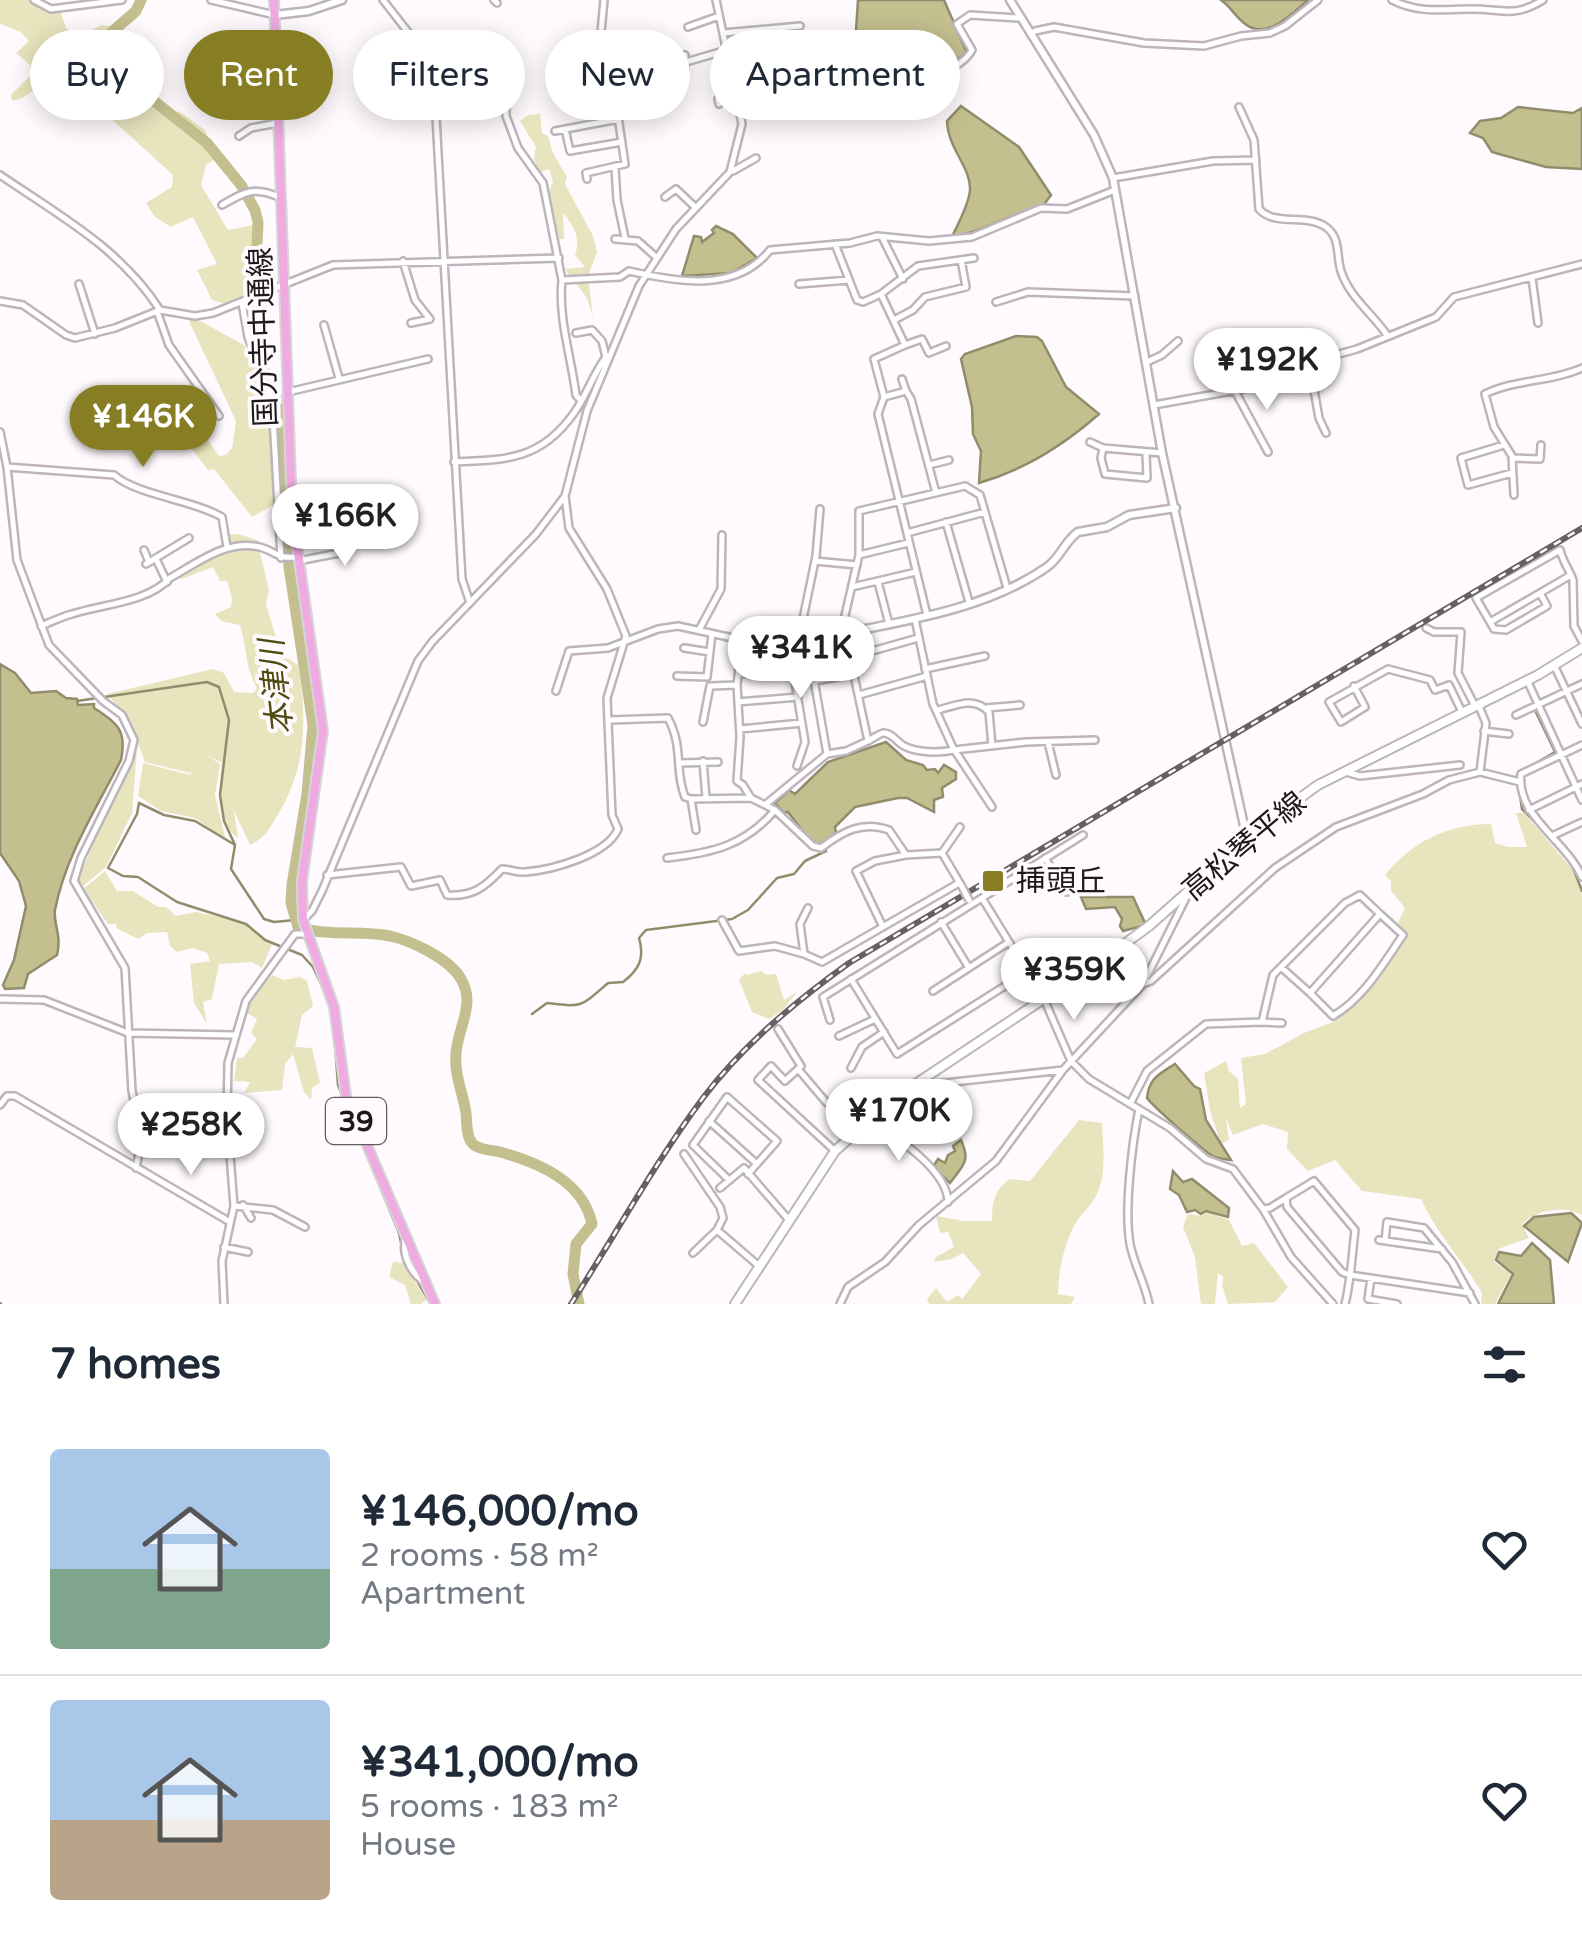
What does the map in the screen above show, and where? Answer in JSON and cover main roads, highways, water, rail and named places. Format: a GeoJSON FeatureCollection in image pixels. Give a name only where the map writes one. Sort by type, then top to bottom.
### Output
{"type":"FeatureCollection","features":[{"type":"Feature","properties":{"kind":"main road","name":"国分寺中通線"},"geometry":{"type":"LineString","coordinates":[[274,0],[292,509],[296,558],[324,730],[302,881],[303,921],[334,1007],[346,1096],[433,1303]]}},
{"type":"Feature","properties":{"kind":"main road","name":"高松琴平線"},"geometry":{"type":"LineString","coordinates":[[735,1304],[835,1151],[859,1126],[1148,926],[1300,796],[1554,665],[1582,644]]}},
{"type":"Feature","properties":{"kind":"waterway","name":"本津川"},"geometry":{"type":"LineString","coordinates":[[141,0],[136,11],[105,38],[105,56],[130,82],[207,143],[241,185],[258,222],[254,313],[263,366],[277,399],[289,567],[313,725],[307,794],[292,885],[291,903],[298,927],[399,938],[430,952],[456,972],[467,997],[456,1061],[469,1137],[478,1147],[544,1168],[579,1196],[592,1224],[576,1244],[573,1274],[579,1304]]}},
{"type":"Feature","properties":{"kind":"waterway"},"geometry":{"type":"LineString","coordinates":[[1516,712],[1582,680]]}},
{"type":"Feature","properties":{"kind":"waterway"},"geometry":{"type":"LineString","coordinates":[[77,701],[207,682],[219,687],[229,720],[220,795],[224,821],[235,845],[231,869],[264,919],[295,920]]}},
{"type":"Feature","properties":{"kind":"waterway"},"geometry":{"type":"LineString","coordinates":[[1532,704],[1555,752],[1517,774],[1522,809],[1537,824]]}},
{"type":"Feature","properties":{"kind":"waterway"},"geometry":{"type":"LineString","coordinates":[[235,845],[195,821],[164,815],[139,803],[108,868],[123,876],[138,877],[177,902],[246,924],[265,940],[302,955],[322,986]]}},
{"type":"Feature","properties":{"kind":"waterway"},"geometry":{"type":"LineString","coordinates":[[1553,841],[1572,865],[1582,891]]}},
{"type":"Feature","properties":{"kind":"waterway"},"geometry":{"type":"LineString","coordinates":[[532,1014],[547,1003],[580,1004],[608,983],[623,982],[639,963],[639,938],[646,930],[732,919],[748,910],[777,878],[794,874],[805,861],[826,851]]}},
{"type":"Feature","properties":{"kind":"waterway"},"geometry":{"type":"LineString","coordinates":[[334,1032],[338,1085],[399,1233],[405,1261]]}},
{"type":"Feature","properties":{"kind":"waterway"},"geometry":{"type":"LineString","coordinates":[[412,1272],[428,1300]]}},
{"type":"Feature","properties":{"kind":"railway"},"geometry":{"type":"LineString","coordinates":[[571,1304],[703,1098],[753,1042],[829,978],[1582,528]]}},
{"type":"Feature","properties":{"kind":"place","name":"挿頭丘"},"geometry":{"type":"Point","coordinates":[993,881]}}]}
